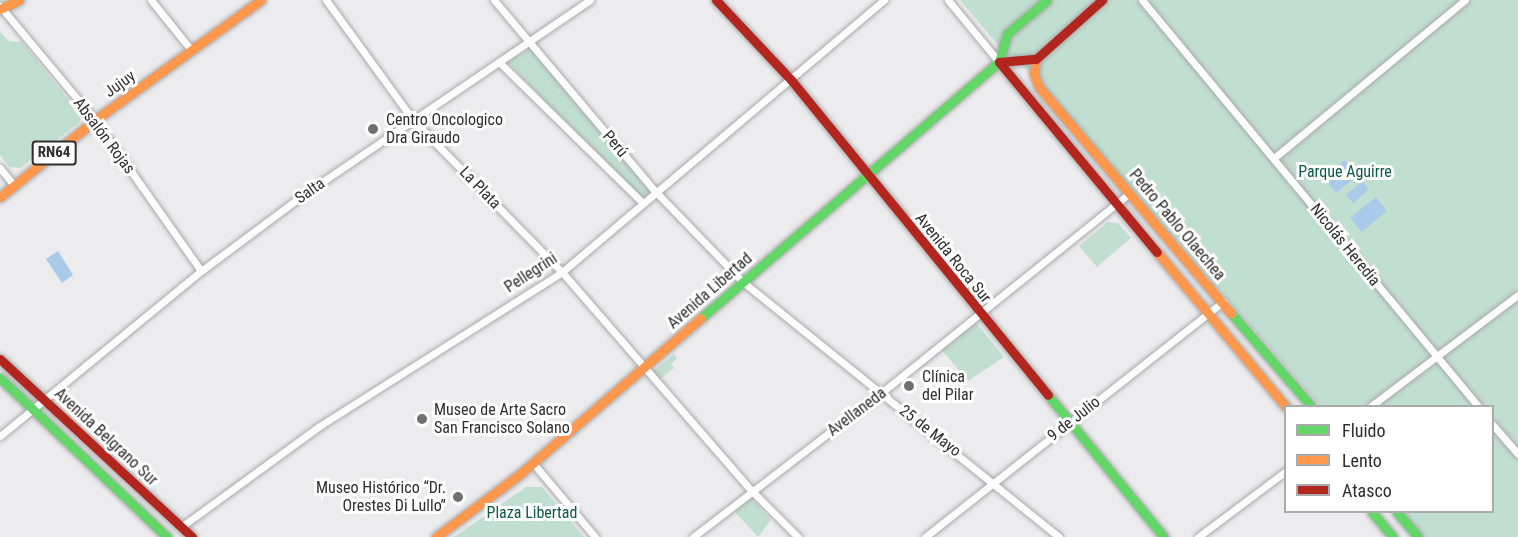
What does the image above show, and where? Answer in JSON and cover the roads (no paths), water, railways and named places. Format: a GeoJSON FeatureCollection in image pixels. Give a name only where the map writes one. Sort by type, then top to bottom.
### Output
{"type":"FeatureCollection","features":[{"type":"Feature","properties":{"kind":"main road"},"geometry":{"type":"LineString","coordinates":[[1,8],[18,0]]}},
{"type":"Feature","properties":{"kind":"main road","name":"Jujuy"},"geometry":{"type":"LineString","coordinates":[[0,197],[95,120],[261,0]]}},
{"type":"Feature","properties":{"kind":"main road","name":"Avenida Roca Sur"},"geometry":{"type":"LineString","coordinates":[[716,0],[792,81],[978,313],[1164,537]]}},
{"type":"Feature","properties":{"kind":"main road"},"geometry":{"type":"LineString","coordinates":[[1047,0],[1007,34],[999,62],[1036,59],[1102,0]]}},
{"type":"Feature","properties":{"kind":"main road","name":"Pedro Pablo Olaechea"},"geometry":{"type":"LineString","coordinates":[[1036,59],[1034,74],[1039,87],[1310,405]]}},
{"type":"Feature","properties":{"kind":"main road","name":"Avenida Libertad"},"geometry":{"type":"LineString","coordinates":[[436,537],[533,463],[999,62]]}},
{"type":"Feature","properties":{"kind":"main road","name":"Pedro Pablo Olaechea"},"geometry":{"type":"LineString","coordinates":[[999,62],[1115,205],[1209,313],[1284,405]]}},
{"type":"Feature","properties":{"kind":"main road","name":"Avenida Belgrano Sur"},"geometry":{"type":"LineString","coordinates":[[0,359],[192,537]]}},
{"type":"Feature","properties":{"kind":"main road","name":"Avenida Belgrano Sur"},"geometry":{"type":"LineString","coordinates":[[0,378],[168,537]]}},
{"type":"Feature","properties":{"kind":"main road"},"geometry":{"type":"LineString","coordinates":[[1373,513],[1393,537]]}},
{"type":"Feature","properties":{"kind":"main road"},"geometry":{"type":"LineString","coordinates":[[1398,513],[1418,537]]}},
{"type":"Feature","properties":{"kind":"main road","name":"Pellegrini"},"geometry":{"type":"LineString","coordinates":[[168,537],[181,527]]}},
{"type":"Feature","properties":{"kind":"street"},"geometry":{"type":"LineString","coordinates":[[151,0],[192,51]]}},
{"type":"Feature","properties":{"kind":"street","name":"La Plata"},"geometry":{"type":"LineString","coordinates":[[326,0],[414,121],[562,272],[752,491],[798,537]]}},
{"type":"Feature","properties":{"kind":"street","name":"Perú"},"geometry":{"type":"LineString","coordinates":[[494,0],[527,43],[655,191],[743,282]]}},
{"type":"Feature","properties":{"kind":"street","name":"Salta"},"geometry":{"type":"LineString","coordinates":[[0,436],[201,270],[590,0]]}},
{"type":"Feature","properties":{"kind":"street","name":"Pellegrini"},"geometry":{"type":"LineString","coordinates":[[181,527],[318,427],[562,272],[655,191],[792,81],[884,0]]}},
{"type":"Feature","properties":{"kind":"street"},"geometry":{"type":"LineString","coordinates":[[948,0],[999,62]]}},
{"type":"Feature","properties":{"kind":"street","name":"Nicolás Heredia"},"geometry":{"type":"LineString","coordinates":[[1142,0],[1477,405]]}},
{"type":"Feature","properties":{"kind":"street"},"geometry":{"type":"LineString","coordinates":[[1274,158],[1465,0]]}},
{"type":"Feature","properties":{"kind":"street","name":"Absalón Rojas"},"geometry":{"type":"LineString","coordinates":[[1,8],[95,120],[201,270]]}},
{"type":"Feature","properties":{"kind":"street"},"geometry":{"type":"LineString","coordinates":[[499,62],[642,202]]}},
{"type":"Feature","properties":{"kind":"street"},"geometry":{"type":"LineString","coordinates":[[0,168],[14,185]]}},
{"type":"Feature","properties":{"kind":"street","name":"Avellaneda"},"geometry":{"type":"LineString","coordinates":[[693,537],[881,393],[1130,193]]}},
{"type":"Feature","properties":{"kind":"street","name":"25 de Mayo"},"geometry":{"type":"LineString","coordinates":[[743,282],[995,482],[1059,537]]}},
{"type":"Feature","properties":{"kind":"street"},"geometry":{"type":"LineString","coordinates":[[1372,405],[1518,295]]}},
{"type":"Feature","properties":{"kind":"street","name":"9 de Julio"},"geometry":{"type":"LineString","coordinates":[[925,537],[1223,302]]}},
{"type":"Feature","properties":{"kind":"street"},"geometry":{"type":"LineString","coordinates":[[1494,426],[1518,454]]}},
{"type":"Feature","properties":{"kind":"street"},"geometry":{"type":"LineString","coordinates":[[533,463],[595,537]]}},
{"type":"Feature","properties":{"kind":"street"},"geometry":{"type":"LineString","coordinates":[[1198,537],[1284,472]]}},
{"type":"Feature","properties":{"kind":"water"},"geometry":{"type":"Polygon","coordinates":[[[1345,160],[1357,176],[1336,193],[1324,177],[1345,160]]]}},
{"type":"Feature","properties":{"kind":"water"},"geometry":{"type":"Polygon","coordinates":[[[1362,181],[1369,189],[1353,203],[1346,195],[1362,181]]]}},
{"type":"Feature","properties":{"kind":"water"},"geometry":{"type":"Polygon","coordinates":[[[1376,197],[1387,211],[1362,232],[1350,218],[1376,197]]]}},
{"type":"Feature","properties":{"kind":"water"},"geometry":{"type":"Polygon","coordinates":[[[58,251],[73,275],[62,283],[46,259],[58,251]]]}},
{"type":"Feature","properties":{"kind":"place","name":"Centro Oncologico Dra Giraudo"},"geometry":{"type":"Point","coordinates":[373,129]}},
{"type":"Feature","properties":{"kind":"place","name":"Clínica del Pilar"},"geometry":{"type":"Point","coordinates":[909,386]}},
{"type":"Feature","properties":{"kind":"place","name":"Museo de Arte Sacro San Francisco Solano"},"geometry":{"type":"Point","coordinates":[422,419]}},
{"type":"Feature","properties":{"kind":"place","name":"Museo Histórico “Dr. Orestes Di Lullo”"},"geometry":{"type":"Point","coordinates":[458,497]}},
{"type":"Feature","properties":{"kind":"park label","name":"Parque Aguirre"},"geometry":{"type":"Point","coordinates":[1345,172]}},
{"type":"Feature","properties":{"kind":"park label","name":"Plaza Libertad"},"geometry":{"type":"Point","coordinates":[532,513]}}]}
